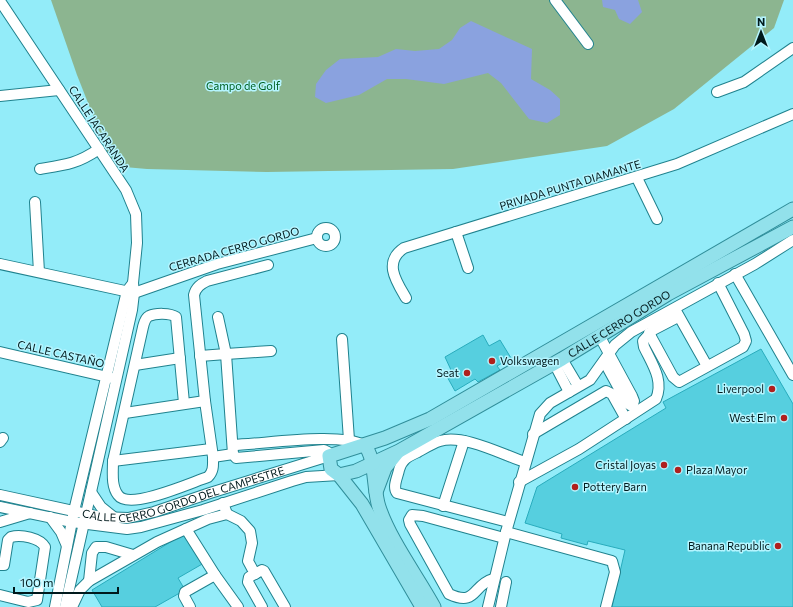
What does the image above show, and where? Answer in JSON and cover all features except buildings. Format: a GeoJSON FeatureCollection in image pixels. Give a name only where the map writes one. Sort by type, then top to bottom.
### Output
{"type":"FeatureCollection","features":[{"type":"Feature","properties":{"kind":"main road","name":"CALLE CERRO GORDO"},"geometry":{"type":"LineString","coordinates":[[364,445],[430,419],[793,209]]}},
{"type":"Feature","properties":{"kind":"main road","name":"CALLE CERRO GORDO"},"geometry":{"type":"LineString","coordinates":[[339,475],[356,471],[395,453],[600,337],[668,294],[793,226]]}},
{"type":"Feature","properties":{"kind":"main road"},"geometry":{"type":"LineString","coordinates":[[384,438],[378,442],[378,452],[382,455],[395,453]]}},
{"type":"Feature","properties":{"kind":"main road"},"geometry":{"type":"LineString","coordinates":[[364,445],[370,453],[376,493],[389,528],[434,607]]}},
{"type":"Feature","properties":{"kind":"main road","name":"CALLE CERRO GORDO DEL CAMPESTRE"},"geometry":{"type":"LineString","coordinates":[[328,454],[364,445]]}},
{"type":"Feature","properties":{"kind":"main road"},"geometry":{"type":"LineString","coordinates":[[376,493],[385,468],[395,453]]}},
{"type":"Feature","properties":{"kind":"main road"},"geometry":{"type":"LineString","coordinates":[[328,454],[330,467],[339,475],[362,504],[422,607]]}},
{"type":"Feature","properties":{"kind":"street"},"geometry":{"type":"LineString","coordinates":[[556,0],[588,44]]}},
{"type":"Feature","properties":{"kind":"street","name":"CALLE JACARANDA"},"geometry":{"type":"LineString","coordinates":[[0,1],[126,190],[136,214],[138,243],[117,379],[65,607]]}},
{"type":"Feature","properties":{"kind":"street"},"geometry":{"type":"LineString","coordinates":[[717,92],[744,82],[793,48]]}},
{"type":"Feature","properties":{"kind":"street"},"geometry":{"type":"LineString","coordinates":[[0,96],[59,90]]}},
{"type":"Feature","properties":{"kind":"street","name":"PRIVADA PUNTA DIAMANTE"},"geometry":{"type":"LineString","coordinates":[[406,298],[393,269],[394,257],[398,252],[413,244],[637,178],[706,152],[793,114]]}},
{"type":"Feature","properties":{"kind":"street"},"geometry":{"type":"LineString","coordinates":[[40,169],[84,160],[99,149]]}},
{"type":"Feature","properties":{"kind":"street"},"geometry":{"type":"LineString","coordinates":[[637,178],[657,219]]}},
{"type":"Feature","properties":{"kind":"street"},"geometry":{"type":"LineString","coordinates":[[35,202],[39,272]]}},
{"type":"Feature","properties":{"kind":"street"},"geometry":{"type":"LineString","coordinates":[[456,232],[468,268]]}},
{"type":"Feature","properties":{"kind":"street","name":"CERRADA CERRO GORDO"},"geometry":{"type":"LineString","coordinates":[[131,289],[217,264],[317,238]]}},
{"type":"Feature","properties":{"kind":"street"},"geometry":{"type":"LineString","coordinates":[[520,482],[626,419],[656,399],[659,392],[659,381],[643,344],[649,333],[718,283],[793,240]]}},
{"type":"Feature","properties":{"kind":"street"},"geometry":{"type":"LineString","coordinates":[[0,264],[131,289]]}},
{"type":"Feature","properties":{"kind":"street"},"geometry":{"type":"LineString","coordinates":[[184,403],[176,317],[168,314],[151,315],[145,320],[113,462],[113,479],[117,494],[120,498],[129,501],[147,498],[208,477],[213,467],[212,453],[204,401],[194,295],[201,284],[207,281],[268,265]]}},
{"type":"Feature","properties":{"kind":"street"},"geometry":{"type":"LineString","coordinates":[[735,274],[793,375]]}},
{"type":"Feature","properties":{"kind":"street"},"geometry":{"type":"LineString","coordinates":[[649,333],[677,382],[686,379],[743,347],[746,343],[744,334],[718,283]]}},
{"type":"Feature","properties":{"kind":"street","name":"CALLE JACARANDA"},"geometry":{"type":"LineString","coordinates":[[55,607],[74,511],[106,376],[131,289]]}},
{"type":"Feature","properties":{"kind":"street"},"geometry":{"type":"LineString","coordinates":[[590,380],[620,340],[631,332],[676,312]]}},
{"type":"Feature","properties":{"kind":"street"},"geometry":{"type":"LineString","coordinates":[[676,312],[707,366]]}},
{"type":"Feature","properties":{"kind":"street"},"geometry":{"type":"LineString","coordinates":[[218,317],[226,354],[233,449],[235,457],[328,454],[330,440]]}},
{"type":"Feature","properties":{"kind":"street"},"geometry":{"type":"LineString","coordinates":[[600,337],[611,374],[627,403],[633,404],[634,401],[632,396],[607,357]]}},
{"type":"Feature","properties":{"kind":"street"},"geometry":{"type":"LineString","coordinates":[[342,339],[349,440]]}},
{"type":"Feature","properties":{"kind":"street"},"geometry":{"type":"LineString","coordinates":[[200,356],[271,351]]}},
{"type":"Feature","properties":{"kind":"street","name":"CALLE CASTAÑO"},"geometry":{"type":"LineString","coordinates":[[0,352],[117,379]]}},
{"type":"Feature","properties":{"kind":"street"},"geometry":{"type":"LineString","coordinates":[[135,365],[180,358]]}},
{"type":"Feature","properties":{"kind":"street"},"geometry":{"type":"LineString","coordinates":[[558,361],[578,386]]}},
{"type":"Feature","properties":{"kind":"street"},"geometry":{"type":"LineString","coordinates":[[558,361],[569,392]]}},
{"type":"Feature","properties":{"kind":"street"},"geometry":{"type":"LineString","coordinates":[[488,607],[492,583],[506,530],[538,419],[544,409],[578,386],[590,380],[611,374]]}},
{"type":"Feature","properties":{"kind":"street"},"geometry":{"type":"LineString","coordinates":[[533,434],[606,391],[612,394],[626,419]]}},
{"type":"Feature","properties":{"kind":"street"},"geometry":{"type":"LineString","coordinates":[[125,413],[204,401]]}},
{"type":"Feature","properties":{"kind":"street"},"geometry":{"type":"LineString","coordinates":[[113,462],[330,440],[349,440],[364,445]]}},
{"type":"Feature","properties":{"kind":"street"},"geometry":{"type":"LineString","coordinates":[[525,462],[464,441],[440,441],[405,459],[400,466],[395,491],[443,506],[506,530],[612,561],[615,572],[606,607]]}},
{"type":"Feature","properties":{"kind":"street"},"geometry":{"type":"LineString","coordinates":[[443,506],[464,441]]}},
{"type":"Feature","properties":{"kind":"street","name":"CALLE CERRO GORDO DEL CAMPESTRE"},"geometry":{"type":"LineString","coordinates":[[0,495],[116,519],[138,517],[328,454]]}},
{"type":"Feature","properties":{"kind":"street","name":"CALLE CERRO GORDO DEL CAMPESTRE"},"geometry":{"type":"LineString","coordinates":[[0,507],[72,522],[127,529],[142,527],[306,477],[339,475]]}},
{"type":"Feature","properties":{"kind":"street"},"geometry":{"type":"LineString","coordinates":[[91,492],[101,507],[116,519]]}},
{"type":"Feature","properties":{"kind":"street"},"geometry":{"type":"LineString","coordinates":[[223,503],[227,514]]}},
{"type":"Feature","properties":{"kind":"street"},"geometry":{"type":"LineString","coordinates":[[0,522],[30,513]]}},
{"type":"Feature","properties":{"kind":"street"},"geometry":{"type":"LineString","coordinates":[[72,607],[86,583],[134,555],[186,528],[214,516],[227,514],[241,521],[250,531],[252,543],[248,561],[255,574]]}},
{"type":"Feature","properties":{"kind":"street"},"geometry":{"type":"LineString","coordinates":[[492,583],[483,583],[470,598],[463,599],[449,594],[409,520],[412,516],[423,516],[506,530]]}},
{"type":"Feature","properties":{"kind":"street"},"geometry":{"type":"LineString","coordinates":[[50,517],[58,526],[67,546]]}},
{"type":"Feature","properties":{"kind":"street"},"geometry":{"type":"LineString","coordinates":[[186,528],[215,575],[238,607]]}},
{"type":"Feature","properties":{"kind":"street"},"geometry":{"type":"LineString","coordinates":[[0,564],[4,565],[8,540],[11,537],[18,536],[39,540],[45,547],[36,600],[28,602],[0,595]]}},
{"type":"Feature","properties":{"kind":"street"},"geometry":{"type":"LineString","coordinates":[[79,607],[92,553],[96,547],[134,555]]}},
{"type":"Feature","properties":{"kind":"street"},"geometry":{"type":"LineString","coordinates":[[262,607],[248,582],[249,577],[262,570],[285,607]]}},
{"type":"Feature","properties":{"kind":"street"},"geometry":{"type":"LineString","coordinates":[[188,606],[184,596],[185,592],[215,575]]}},
{"type":"Feature","properties":{"kind":"street"},"geometry":{"type":"LineString","coordinates":[[501,607],[506,582]]}},
{"type":"Feature","properties":{"kind":"street"},"geometry":{"type":"LineString","coordinates":[[480,607],[492,583]]}},
{"type":"Feature","properties":{"kind":"green space","name":"Campo de Golf"},"geometry":{"type":"Polygon","coordinates":[[[51,0],[784,0],[774,28],[674,109],[607,146],[453,169],[267,172],[147,169],[113,166],[77,75],[51,0]]]}},
{"type":"Feature","properties":{"kind":"water"},"geometry":{"type":"Polygon","coordinates":[[[602,0],[638,0],[642,12],[630,24],[619,19],[615,10],[603,7],[602,0]]]}},
{"type":"Feature","properties":{"kind":"water"},"geometry":{"type":"Polygon","coordinates":[[[471,21],[532,49],[531,79],[550,90],[560,99],[560,115],[547,123],[529,119],[501,83],[488,73],[444,84],[406,79],[387,79],[359,95],[326,103],[315,97],[316,84],[326,70],[340,59],[378,57],[396,49],[415,51],[439,49],[452,40],[460,28],[471,21]]]}},
{"type":"Feature","properties":{"kind":"place","name":"Volkswagen"},"geometry":{"type":"Point","coordinates":[492,361]}},
{"type":"Feature","properties":{"kind":"place","name":"Seat"},"geometry":{"type":"Point","coordinates":[467,373]}},
{"type":"Feature","properties":{"kind":"place","name":"Liverpool"},"geometry":{"type":"Point","coordinates":[772,389]}},
{"type":"Feature","properties":{"kind":"place","name":"West Elm"},"geometry":{"type":"Point","coordinates":[784,418]}},
{"type":"Feature","properties":{"kind":"place","name":"Cristal Joyas"},"geometry":{"type":"Point","coordinates":[664,465]}},
{"type":"Feature","properties":{"kind":"place","name":"Plaza Mayor"},"geometry":{"type":"Point","coordinates":[678,470]}},
{"type":"Feature","properties":{"kind":"place","name":"Pottery Barn"},"geometry":{"type":"Point","coordinates":[575,487]}},
{"type":"Feature","properties":{"kind":"place","name":"Banana Republic"},"geometry":{"type":"Point","coordinates":[778,546]}}]}
